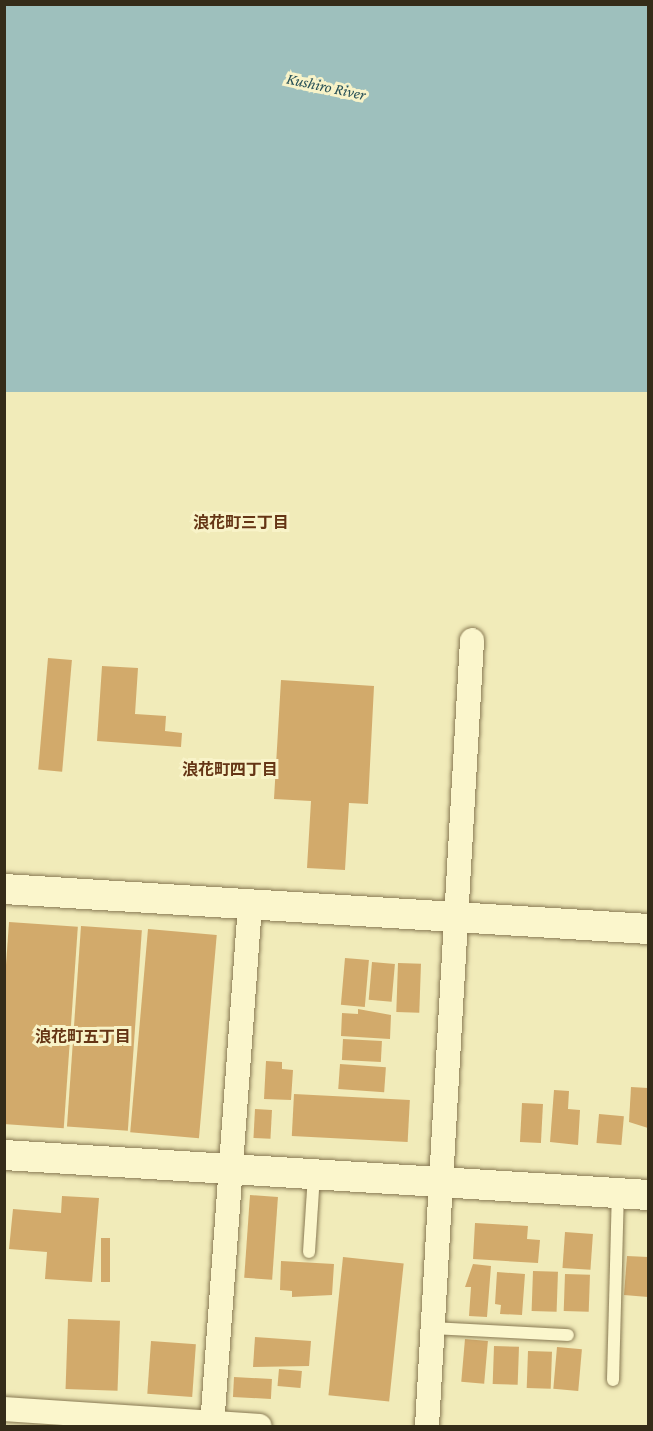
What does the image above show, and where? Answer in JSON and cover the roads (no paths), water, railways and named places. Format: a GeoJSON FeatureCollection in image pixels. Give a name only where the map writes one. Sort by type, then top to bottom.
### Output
{"type":"FeatureCollection","features":[{"type":"Feature","properties":{"kind":"street"},"geometry":{"type":"LineString","coordinates":[[427,1426],[459,918],[472,640]]}},
{"type":"Feature","properties":{"kind":"street"},"geometry":{"type":"LineString","coordinates":[[4,889],[648,929]]}},
{"type":"Feature","properties":{"kind":"street"},"geometry":{"type":"LineString","coordinates":[[213,1424],[227,1169],[250,905]]}},
{"type":"Feature","properties":{"kind":"street"},"geometry":{"type":"LineString","coordinates":[[4,1155],[648,1195]]}},
{"type":"Feature","properties":{"kind":"street"},"geometry":{"type":"LineString","coordinates":[[4,1408],[259,1426]]}},
{"type":"Feature","properties":{"kind":"lane"},"geometry":{"type":"LineString","coordinates":[[309,1252],[314,1174]]}},
{"type":"Feature","properties":{"kind":"lane"},"geometry":{"type":"LineString","coordinates":[[613,1380],[618,1193]]}},
{"type":"Feature","properties":{"kind":"lane"},"geometry":{"type":"LineString","coordinates":[[433,1328],[568,1335]]}},
{"type":"Feature","properties":{"kind":"water","name":"Kushiro River"},"geometry":{"type":"Polygon","coordinates":[[[4,5],[648,5],[648,392],[4,392],[4,5]]]}},
{"type":"Feature","properties":{"kind":"district","name":"浪花町三丁目"},"geometry":{"type":"Point","coordinates":[241,523]}},
{"type":"Feature","properties":{"kind":"district","name":"浪花町四丁目"},"geometry":{"type":"Point","coordinates":[230,770]}},
{"type":"Feature","properties":{"kind":"district","name":"浪花町五丁目"},"geometry":{"type":"Point","coordinates":[83,1037]}}]}
